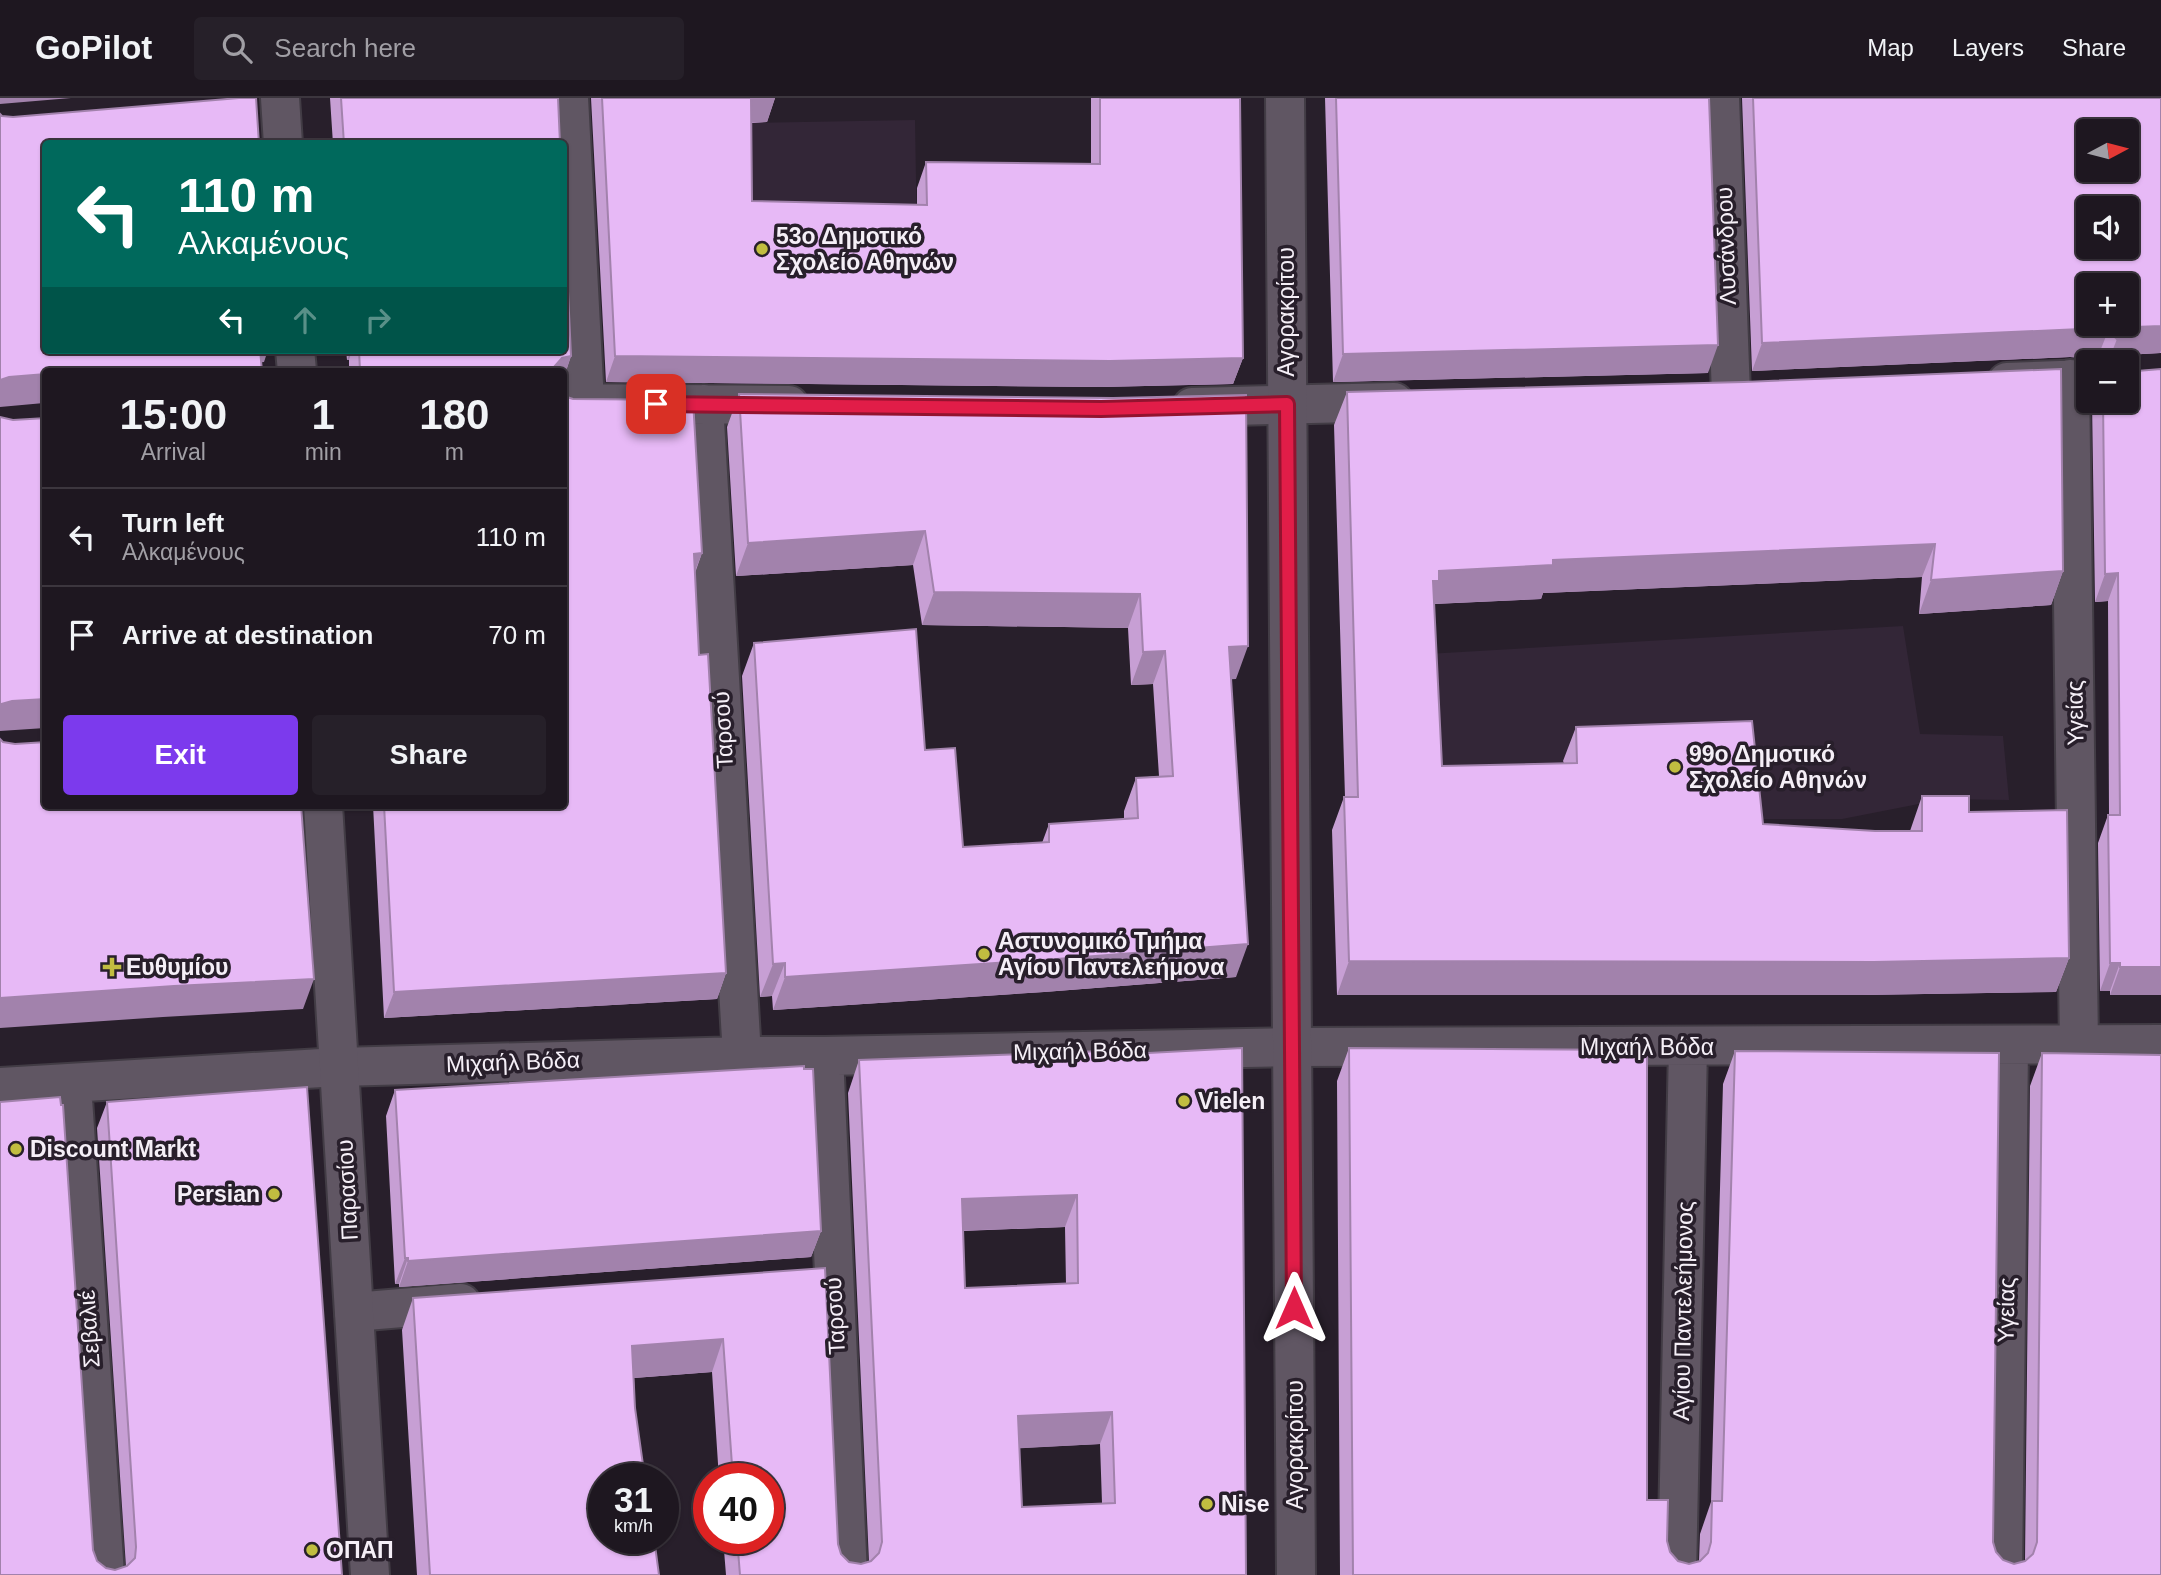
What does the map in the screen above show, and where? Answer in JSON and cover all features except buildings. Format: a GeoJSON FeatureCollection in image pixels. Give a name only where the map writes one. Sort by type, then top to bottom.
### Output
{"type":"FeatureCollection","features":[{"type":"Feature","properties":{"kind":"street"},"geometry":{"type":"LineString","coordinates":[[569,98],[574,403],[827,405]]}},
{"type":"Feature","properties":{"kind":"street","name":"Αγορακρίτου"},"geometry":{"type":"LineString","coordinates":[[1284,98],[1296,1575]]}},
{"type":"Feature","properties":{"kind":"street","name":"Λυσάνδρου"},"geometry":{"type":"LineString","coordinates":[[1720,98],[1731,394]]}},
{"type":"Feature","properties":{"kind":"street"},"geometry":{"type":"LineString","coordinates":[[268,102],[282,140]]}},
{"type":"Feature","properties":{"kind":"street"},"geometry":{"type":"LineString","coordinates":[[1975,384],[2076,379]]}},
{"type":"Feature","properties":{"kind":"street"},"geometry":{"type":"LineString","coordinates":[[1154,407],[1425,401]]}},
{"type":"Feature","properties":{"kind":"street","name":"Ταρσού"},"geometry":{"type":"LineString","coordinates":[[704,404],[742,1056]]}},
{"type":"Feature","properties":{"kind":"street","name":"Υγείας"},"geometry":{"type":"LineString","coordinates":[[2079,413],[2079,1046]]}},
{"type":"Feature","properties":{"kind":"street","name":"Παρασίου"},"geometry":{"type":"LineString","coordinates":[[323,809],[370,1575]]}},
{"type":"Feature","properties":{"kind":"street","name":"Μιχαήλ Βόδα"},"geometry":{"type":"LineString","coordinates":[[0,1087],[339,1067],[742,1056],[1292,1047],[2161,1044]]}},
{"type":"Feature","properties":{"kind":"street","name":"Υγείας"},"geometry":{"type":"LineString","coordinates":[[2003,1575],[2009,1045]]}},
{"type":"Feature","properties":{"kind":"street","name":"Αγίου Παντελεήμονος"},"geometry":{"type":"LineString","coordinates":[[1677,1575],[1688,1046]]}},
{"type":"Feature","properties":{"kind":"street","name":"Ταρσού"},"geometry":{"type":"LineString","coordinates":[[824,1056],[820,1278],[848,1575]]}},
{"type":"Feature","properties":{"kind":"street","name":"Σεβαλιέ"},"geometry":{"type":"LineString","coordinates":[[72,1084],[105,1575]]}},
{"type":"Feature","properties":{"kind":"street"},"geometry":{"type":"LineString","coordinates":[[354,1311],[489,1301]]}},
{"type":"Feature","properties":{"kind":"shaded area","name":"53ο Δημοτικό Σχολείο Αθηνών"},"geometry":{"type":"Polygon","coordinates":[[[915,120],[919,361],[610,366],[742,123],[915,120]]]}},
{"type":"Feature","properties":{"kind":"shaded area","name":"99ο Δημοτικό Σχολείο Αθηνών"},"geometry":{"type":"Polygon","coordinates":[[[1903,626],[1920,734],[2003,736],[2009,800],[1944,799],[1842,819],[1737,819],[1346,830],[1341,659],[1903,626]]]}},
{"type":"Feature","properties":{"kind":"place","name":"53ο Δημοτικό Σχολείο Αθηνών"},"geometry":{"type":"Point","coordinates":[762,249]}},
{"type":"Feature","properties":{"kind":"place","name":"99ο Δημοτικό Σχολείο Αθηνών"},"geometry":{"type":"Point","coordinates":[1675,767]}},
{"type":"Feature","properties":{"kind":"place","name":"Αστυνομικό Τμήμα Αγίου Παντελεήμονα"},"geometry":{"type":"Point","coordinates":[984,954]}},
{"type":"Feature","properties":{"kind":"place","name":"Ευθυμίου"},"geometry":{"type":"Point","coordinates":[112,967]}},
{"type":"Feature","properties":{"kind":"place","name":"Vielen"},"geometry":{"type":"Point","coordinates":[1184,1101]}},
{"type":"Feature","properties":{"kind":"place","name":"Discount Markt"},"geometry":{"type":"Point","coordinates":[16,1149]}},
{"type":"Feature","properties":{"kind":"place","name":"Persian"},"geometry":{"type":"Point","coordinates":[274,1194]}},
{"type":"Feature","properties":{"kind":"place","name":"Nise"},"geometry":{"type":"Point","coordinates":[1207,1504]}},
{"type":"Feature","properties":{"kind":"place","name":"ΟΠΑΠ"},"geometry":{"type":"Point","coordinates":[312,1550]}},
{"type":"Feature","properties":{"kind":"route"},"geometry":{"type":"LineString","coordinates":[[656,404],[1101,409],[1287,404],[1294,1308]]}}]}
